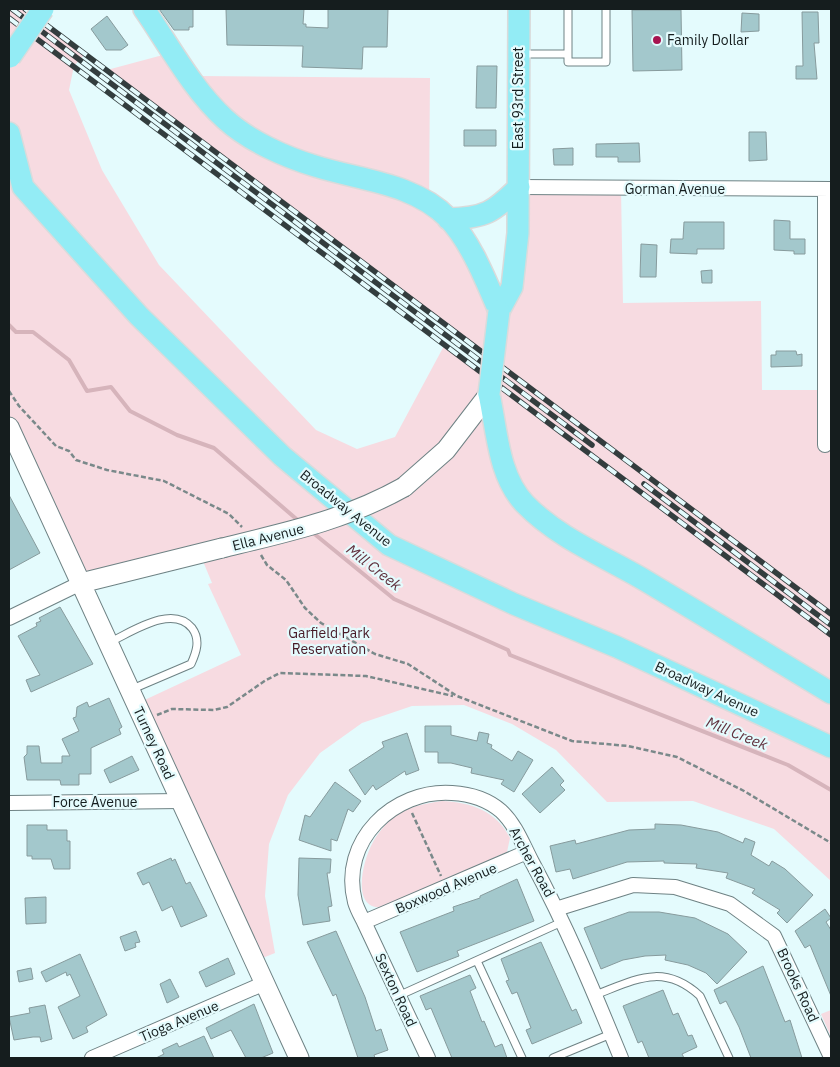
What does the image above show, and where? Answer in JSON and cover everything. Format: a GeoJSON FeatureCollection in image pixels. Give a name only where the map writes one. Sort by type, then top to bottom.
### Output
{"type":"FeatureCollection","features":[{"type":"Feature","properties":{"kind":"main road"},"geometry":{"type":"LineString","coordinates":[[9,61],[42,9]]}},
{"type":"Feature","properties":{"kind":"main road"},"geometry":{"type":"LineString","coordinates":[[144,9],[200,91],[232,124],[253,139],[316,167],[366,178],[398,189],[429,203],[448,219],[479,264],[499,311],[489,394],[504,470],[524,503],[588,550],[644,580],[831,693]]}},
{"type":"Feature","properties":{"kind":"main road","name":"East 93rd Street"},"geometry":{"type":"LineString","coordinates":[[499,311],[512,288],[518,233],[519,9]]}},
{"type":"Feature","properties":{"kind":"main road","name":"Broadway Avenue"},"geometry":{"type":"LineString","coordinates":[[9,133],[23,187],[139,316],[282,456],[389,545],[514,604],[617,647],[831,746]]}},
{"type":"Feature","properties":{"kind":"main road"},"geometry":{"type":"LineString","coordinates":[[448,219],[473,218],[487,214],[498,208],[519,187]]}},
{"type":"Feature","properties":{"kind":"main road","name":"Ella Avenue"},"geometry":{"type":"LineString","coordinates":[[81,584],[341,517],[374,503],[404,487],[446,450],[489,394]]}},
{"type":"Feature","properties":{"kind":"main road","name":"Turney Road"},"geometry":{"type":"LineString","coordinates":[[9,427],[299,1058]]}},
{"type":"Feature","properties":{"kind":"street","name":"Gorman Avenue"},"geometry":{"type":"LineString","coordinates":[[519,187],[828,189]]}},
{"type":"Feature","properties":{"kind":"street"},"geometry":{"type":"LineString","coordinates":[[825,445],[828,189]]}},
{"type":"Feature","properties":{"kind":"street","name":"Ella Avenue"},"geometry":{"type":"LineString","coordinates":[[9,618],[81,584]]}},
{"type":"Feature","properties":{"kind":"street","name":"Archer Road"},"geometry":{"type":"LineString","coordinates":[[364,922],[355,902],[353,885],[355,864],[359,851],[373,823],[389,809],[404,801],[423,795],[443,792],[464,794],[482,799],[500,811],[510,822],[527,852],[559,916],[621,1058]]}},
{"type":"Feature","properties":{"kind":"street","name":"Force Avenue"},"geometry":{"type":"LineString","coordinates":[[9,802],[181,801]]}},
{"type":"Feature","properties":{"kind":"street","name":"Boxwood Avenue"},"geometry":{"type":"LineString","coordinates":[[364,922],[527,852]]}},
{"type":"Feature","properties":{"kind":"street","name":"Brooks Road"},"geometry":{"type":"LineString","coordinates":[[559,916],[633,885],[675,887],[730,904],[774,936],[831,1057]]}},
{"type":"Feature","properties":{"kind":"street","name":"Sexton Road"},"geometry":{"type":"LineString","coordinates":[[364,922],[428,1058]]}},
{"type":"Feature","properties":{"kind":"street","name":"Tioga Avenue"},"geometry":{"type":"LineString","coordinates":[[92,1058],[265,983]]}},
{"type":"Feature","properties":{"kind":"lane"},"geometry":{"type":"LineString","coordinates":[[568,9],[568,62],[606,62],[606,9]]}},
{"type":"Feature","properties":{"kind":"lane"},"geometry":{"type":"LineString","coordinates":[[518,54],[568,54]]}},
{"type":"Feature","properties":{"kind":"lane"},"geometry":{"type":"LineString","coordinates":[[108,643],[160,620],[174,618],[187,622],[194,631],[197,642],[196,653],[191,664],[130,690]]}},
{"type":"Feature","properties":{"kind":"lane"},"geometry":{"type":"LineString","coordinates":[[398,996],[476,961],[559,916]]}},
{"type":"Feature","properties":{"kind":"lane"},"geometry":{"type":"LineString","coordinates":[[476,961],[522,1058]]}},
{"type":"Feature","properties":{"kind":"lane"},"geometry":{"type":"LineString","coordinates":[[595,995],[646,976],[672,978],[693,989],[700,996],[729,1058]]}},
{"type":"Feature","properties":{"kind":"lane"},"geometry":{"type":"LineString","coordinates":[[553,1058],[611,1034]]}},
{"type":"Feature","properties":{"kind":"path"},"geometry":{"type":"LineString","coordinates":[[9,391],[19,406],[56,446],[68,451],[76,460],[107,470],[164,481],[229,514],[247,534]]}},
{"type":"Feature","properties":{"kind":"path"},"geometry":{"type":"LineString","coordinates":[[260,553],[267,565],[286,580],[305,608],[321,623],[375,654],[408,664],[457,696]]}},
{"type":"Feature","properties":{"kind":"path"},"geometry":{"type":"LineString","coordinates":[[144,720],[172,709],[214,710],[227,707],[266,680],[280,674],[366,676],[457,696],[572,740],[636,747],[676,758],[744,791],[831,843]]}},
{"type":"Feature","properties":{"kind":"path"},"geometry":{"type":"LineString","coordinates":[[410,807],[443,880]]}},
{"type":"Feature","properties":{"kind":"green space","name":"Garfield Park Reservation"},"geometry":{"type":"Polygon","coordinates":[[[9,9],[43,9],[37,18],[85,54],[74,66],[69,90],[102,170],[159,265],[316,430],[357,449],[395,437],[445,344],[491,379],[494,361],[107,70],[174,52],[200,76],[430,78],[429,203],[499,310],[519,187],[621,189],[623,303],[761,301],[762,390],[831,390],[831,881],[774,829],[693,801],[607,802],[556,750],[512,724],[464,705],[412,706],[362,723],[320,753],[288,795],[269,844],[265,896],[275,953],[255,961],[136,704],[241,655],[208,584],[212,583],[200,554],[81,583],[9,427],[9,9]]]}},
{"type":"Feature","properties":{"kind":"green space"},"geometry":{"type":"Polygon","coordinates":[[[442,801],[472,806],[482,810],[498,821],[510,838],[507,852],[386,907],[375,907],[367,902],[363,895],[362,885],[365,863],[374,840],[384,826],[405,810],[442,801]]]}},
{"type":"Feature","properties":{"kind":"green space"},"geometry":{"type":"Polygon","coordinates":[[[831,1010],[831,1037],[821,1014],[831,1010]]]}},
{"type":"Feature","properties":{"kind":"building"},"geometry":{"type":"Polygon","coordinates":[[[159,9],[193,9],[193,27],[189,27],[189,30],[174,30],[159,9]]]}},
{"type":"Feature","properties":{"kind":"building"},"geometry":{"type":"Polygon","coordinates":[[[226,9],[304,9],[303,24],[306,24],[306,27],[328,28],[328,9],[388,9],[387,47],[363,47],[362,69],[302,67],[303,46],[227,45],[226,9]]]}},
{"type":"Feature","properties":{"kind":"building","name":"Family Dollar"},"geometry":{"type":"Polygon","coordinates":[[[632,10],[681,10],[682,70],[633,71],[632,10]]]}},
{"type":"Feature","properties":{"kind":"building"},"geometry":{"type":"Polygon","coordinates":[[[802,12],[818,12],[819,43],[814,43],[817,79],[796,79],[796,66],[803,66],[802,12]]]}},
{"type":"Feature","properties":{"kind":"building"},"geometry":{"type":"Polygon","coordinates":[[[742,13],[759,14],[759,31],[741,32],[742,13]]]}},
{"type":"Feature","properties":{"kind":"building"},"geometry":{"type":"Polygon","coordinates":[[[107,16],[128,45],[121,50],[106,50],[91,29],[107,16]]]}},
{"type":"Feature","properties":{"kind":"building"},"geometry":{"type":"Polygon","coordinates":[[[477,66],[497,66],[496,108],[476,108],[477,66]]]}},
{"type":"Feature","properties":{"kind":"building"},"geometry":{"type":"Polygon","coordinates":[[[464,130],[496,130],[496,146],[464,146],[464,130]]]}},
{"type":"Feature","properties":{"kind":"building"},"geometry":{"type":"Polygon","coordinates":[[[749,132],[766,132],[767,160],[749,161],[749,132]]]}},
{"type":"Feature","properties":{"kind":"building"},"geometry":{"type":"Polygon","coordinates":[[[639,143],[640,162],[618,162],[618,157],[596,157],[596,144],[639,143]]]}},
{"type":"Feature","properties":{"kind":"building"},"geometry":{"type":"Polygon","coordinates":[[[573,148],[573,165],[554,165],[553,149],[573,148]]]}},
{"type":"Feature","properties":{"kind":"building"},"geometry":{"type":"Polygon","coordinates":[[[774,220],[790,221],[790,239],[805,239],[805,254],[794,254],[794,251],[774,250],[774,220]]]}},
{"type":"Feature","properties":{"kind":"building"},"geometry":{"type":"Polygon","coordinates":[[[684,222],[724,222],[724,249],[697,249],[697,254],[670,253],[671,239],[683,239],[684,222]]]}},
{"type":"Feature","properties":{"kind":"building"},"geometry":{"type":"Polygon","coordinates":[[[641,244],[657,245],[656,277],[640,277],[641,244]]]}},
{"type":"Feature","properties":{"kind":"building"},"geometry":{"type":"Polygon","coordinates":[[[712,270],[712,283],[702,283],[701,271],[712,270]]]}},
{"type":"Feature","properties":{"kind":"building"},"geometry":{"type":"Polygon","coordinates":[[[776,351],[796,351],[797,355],[802,354],[802,366],[771,367],[771,355],[776,355],[776,351]]]}},
{"type":"Feature","properties":{"kind":"building"},"geometry":{"type":"Polygon","coordinates":[[[9,495],[40,553],[9,570],[9,495]]]}},
{"type":"Feature","properties":{"kind":"building"},"geometry":{"type":"Polygon","coordinates":[[[60,607],[93,664],[31,692],[26,680],[40,675],[18,636],[37,626],[36,623],[41,621],[39,618],[60,607]]]}},
{"type":"Feature","properties":{"kind":"building"},"geometry":{"type":"Polygon","coordinates":[[[109,698],[122,727],[119,729],[121,734],[91,748],[91,774],[79,774],[79,785],[61,785],[60,780],[27,780],[24,757],[27,754],[27,746],[39,746],[41,763],[62,763],[62,756],[70,756],[62,739],[79,731],[73,718],[76,717],[77,707],[87,702],[89,707],[109,698]]]}},
{"type":"Feature","properties":{"kind":"building"},"geometry":{"type":"Polygon","coordinates":[[[425,726],[451,726],[451,735],[477,741],[479,732],[489,734],[487,743],[492,745],[491,748],[512,761],[518,751],[533,760],[514,792],[501,784],[504,780],[471,773],[472,768],[451,763],[438,763],[438,752],[425,752],[425,726]]]}},
{"type":"Feature","properties":{"kind":"building"},"geometry":{"type":"Polygon","coordinates":[[[407,733],[419,770],[406,775],[405,771],[376,790],[373,785],[365,795],[349,770],[384,747],[382,742],[407,733]]]}},
{"type":"Feature","properties":{"kind":"building"},"geometry":{"type":"Polygon","coordinates":[[[132,756],[139,770],[110,783],[104,770],[132,756]]]}},
{"type":"Feature","properties":{"kind":"building"},"geometry":{"type":"Polygon","coordinates":[[[552,767],[564,781],[560,785],[565,790],[540,813],[522,794],[552,767]]]}},
{"type":"Feature","properties":{"kind":"building"},"geometry":{"type":"Polygon","coordinates":[[[335,782],[361,801],[353,812],[348,809],[337,841],[331,839],[331,851],[299,840],[305,815],[310,817],[335,782]]]}},
{"type":"Feature","properties":{"kind":"building"},"geometry":{"type":"Polygon","coordinates":[[[655,824],[681,825],[718,832],[743,843],[745,838],[755,842],[751,855],[769,866],[772,861],[785,869],[813,895],[787,923],[777,913],[780,910],[752,893],[755,889],[726,878],[728,873],[696,868],[697,864],[664,863],[664,861],[627,862],[573,879],[570,869],[556,872],[550,846],[575,840],[576,844],[629,830],[655,829],[655,824]]]}},
{"type":"Feature","properties":{"kind":"building"},"geometry":{"type":"Polygon","coordinates":[[[27,825],[47,825],[47,830],[67,830],[67,841],[70,841],[70,869],[54,869],[51,859],[32,859],[32,856],[27,856],[27,825]]]}},
{"type":"Feature","properties":{"kind":"building"},"geometry":{"type":"Polygon","coordinates":[[[171,858],[172,861],[175,859],[186,884],[190,882],[207,916],[181,927],[172,906],[162,911],[149,882],[143,885],[137,873],[171,858]]]}},
{"type":"Feature","properties":{"kind":"building"},"geometry":{"type":"Polygon","coordinates":[[[299,858],[331,859],[330,873],[327,873],[332,906],[328,907],[330,921],[303,925],[298,895],[299,858]]]}},
{"type":"Feature","properties":{"kind":"building"},"geometry":{"type":"Polygon","coordinates":[[[517,879],[534,921],[457,951],[459,956],[417,972],[400,932],[454,911],[453,907],[480,898],[480,896],[517,879]]]}},
{"type":"Feature","properties":{"kind":"building"},"geometry":{"type":"Polygon","coordinates":[[[46,897],[46,923],[26,924],[25,898],[46,897]]]}},
{"type":"Feature","properties":{"kind":"building"},"geometry":{"type":"Polygon","coordinates":[[[825,909],[831,918],[826,922],[831,930],[831,996],[810,945],[805,948],[795,931],[825,909]]]}},
{"type":"Feature","properties":{"kind":"building"},"geometry":{"type":"Polygon","coordinates":[[[629,912],[659,912],[695,918],[728,934],[747,952],[717,984],[706,973],[688,965],[665,960],[666,955],[623,960],[601,969],[584,928],[629,912]]]}},
{"type":"Feature","properties":{"kind":"building"},"geometry":{"type":"Polygon","coordinates":[[[136,931],[140,942],[135,943],[136,947],[125,951],[120,937],[136,931]]]}},
{"type":"Feature","properties":{"kind":"building"},"geometry":{"type":"Polygon","coordinates":[[[336,931],[365,997],[376,1031],[381,1029],[388,1050],[374,1055],[375,1058],[358,1058],[336,994],[333,996],[307,942],[336,931]]]}},
{"type":"Feature","properties":{"kind":"building"},"geometry":{"type":"Polygon","coordinates":[[[541,942],[572,1011],[576,1009],[582,1023],[532,1044],[526,1030],[531,1028],[517,992],[512,994],[506,981],[509,980],[501,959],[541,942]]]}},
{"type":"Feature","properties":{"kind":"building"},"geometry":{"type":"Polygon","coordinates":[[[80,954],[107,1015],[86,1027],[88,1032],[73,1039],[58,1007],[80,996],[70,974],[67,976],[66,972],[46,982],[41,972],[80,954]]]}},
{"type":"Feature","properties":{"kind":"building"},"geometry":{"type":"Polygon","coordinates":[[[228,958],[235,974],[206,987],[199,972],[228,958]]]}},
{"type":"Feature","properties":{"kind":"building"},"geometry":{"type":"Polygon","coordinates":[[[763,966],[785,1022],[790,1020],[802,1058],[751,1058],[726,1001],[720,1004],[714,990],[763,966]]]}},
{"type":"Feature","properties":{"kind":"building"},"geometry":{"type":"Polygon","coordinates":[[[31,968],[33,979],[19,982],[17,971],[31,968]]]}},
{"type":"Feature","properties":{"kind":"building"},"geometry":{"type":"Polygon","coordinates":[[[470,975],[476,988],[470,991],[482,1022],[484,1021],[495,1047],[502,1044],[507,1058],[452,1058],[431,1008],[426,1010],[420,996],[470,975]]]}},
{"type":"Feature","properties":{"kind":"building"},"geometry":{"type":"Polygon","coordinates":[[[170,979],[179,997],[167,1003],[160,984],[170,979]]]}},
{"type":"Feature","properties":{"kind":"building"},"geometry":{"type":"Polygon","coordinates":[[[663,990],[673,1015],[678,1013],[688,1036],[692,1035],[697,1047],[682,1054],[684,1058],[649,1058],[642,1041],[638,1043],[623,1006],[663,990]]]}},
{"type":"Feature","properties":{"kind":"building"},"geometry":{"type":"Polygon","coordinates":[[[254,1004],[273,1053],[261,1058],[246,1058],[231,1030],[211,1039],[206,1028],[254,1004]]]}},
{"type":"Feature","properties":{"kind":"building"},"geometry":{"type":"Polygon","coordinates":[[[45,1005],[52,1039],[41,1042],[40,1037],[14,1040],[9,1017],[30,1013],[29,1008],[45,1005]]]}},
{"type":"Feature","properties":{"kind":"building"},"geometry":{"type":"Polygon","coordinates":[[[204,1036],[214,1058],[156,1058],[164,1054],[162,1050],[177,1043],[179,1047],[204,1036]]]}},
{"type":"Feature","properties":{"kind":"waterway","name":"Mill Creek"},"geometry":{"type":"LineString","coordinates":[[9,325],[16,332],[33,332],[69,360],[87,391],[111,387],[130,411],[177,435],[214,448],[301,523]]}},
{"type":"Feature","properties":{"kind":"waterway","name":"Mill Creek"},"geometry":{"type":"LineString","coordinates":[[312,532],[394,599],[508,650],[510,655],[788,765],[831,790]]}},
{"type":"Feature","properties":{"kind":"railway"},"geometry":{"type":"LineString","coordinates":[[12,9],[592,445]]}},
{"type":"Feature","properties":{"kind":"railway"},"geometry":{"type":"LineString","coordinates":[[25,9],[831,614]]}},
{"type":"Feature","properties":{"kind":"railway"},"geometry":{"type":"LineString","coordinates":[[9,18],[831,635]]}},
{"type":"Feature","properties":{"kind":"railway"},"geometry":{"type":"LineString","coordinates":[[644,484],[831,625]]}},
{"type":"Feature","properties":{"kind":"place","name":"Family Dollar"},"geometry":{"type":"Point","coordinates":[657,40]}}]}
